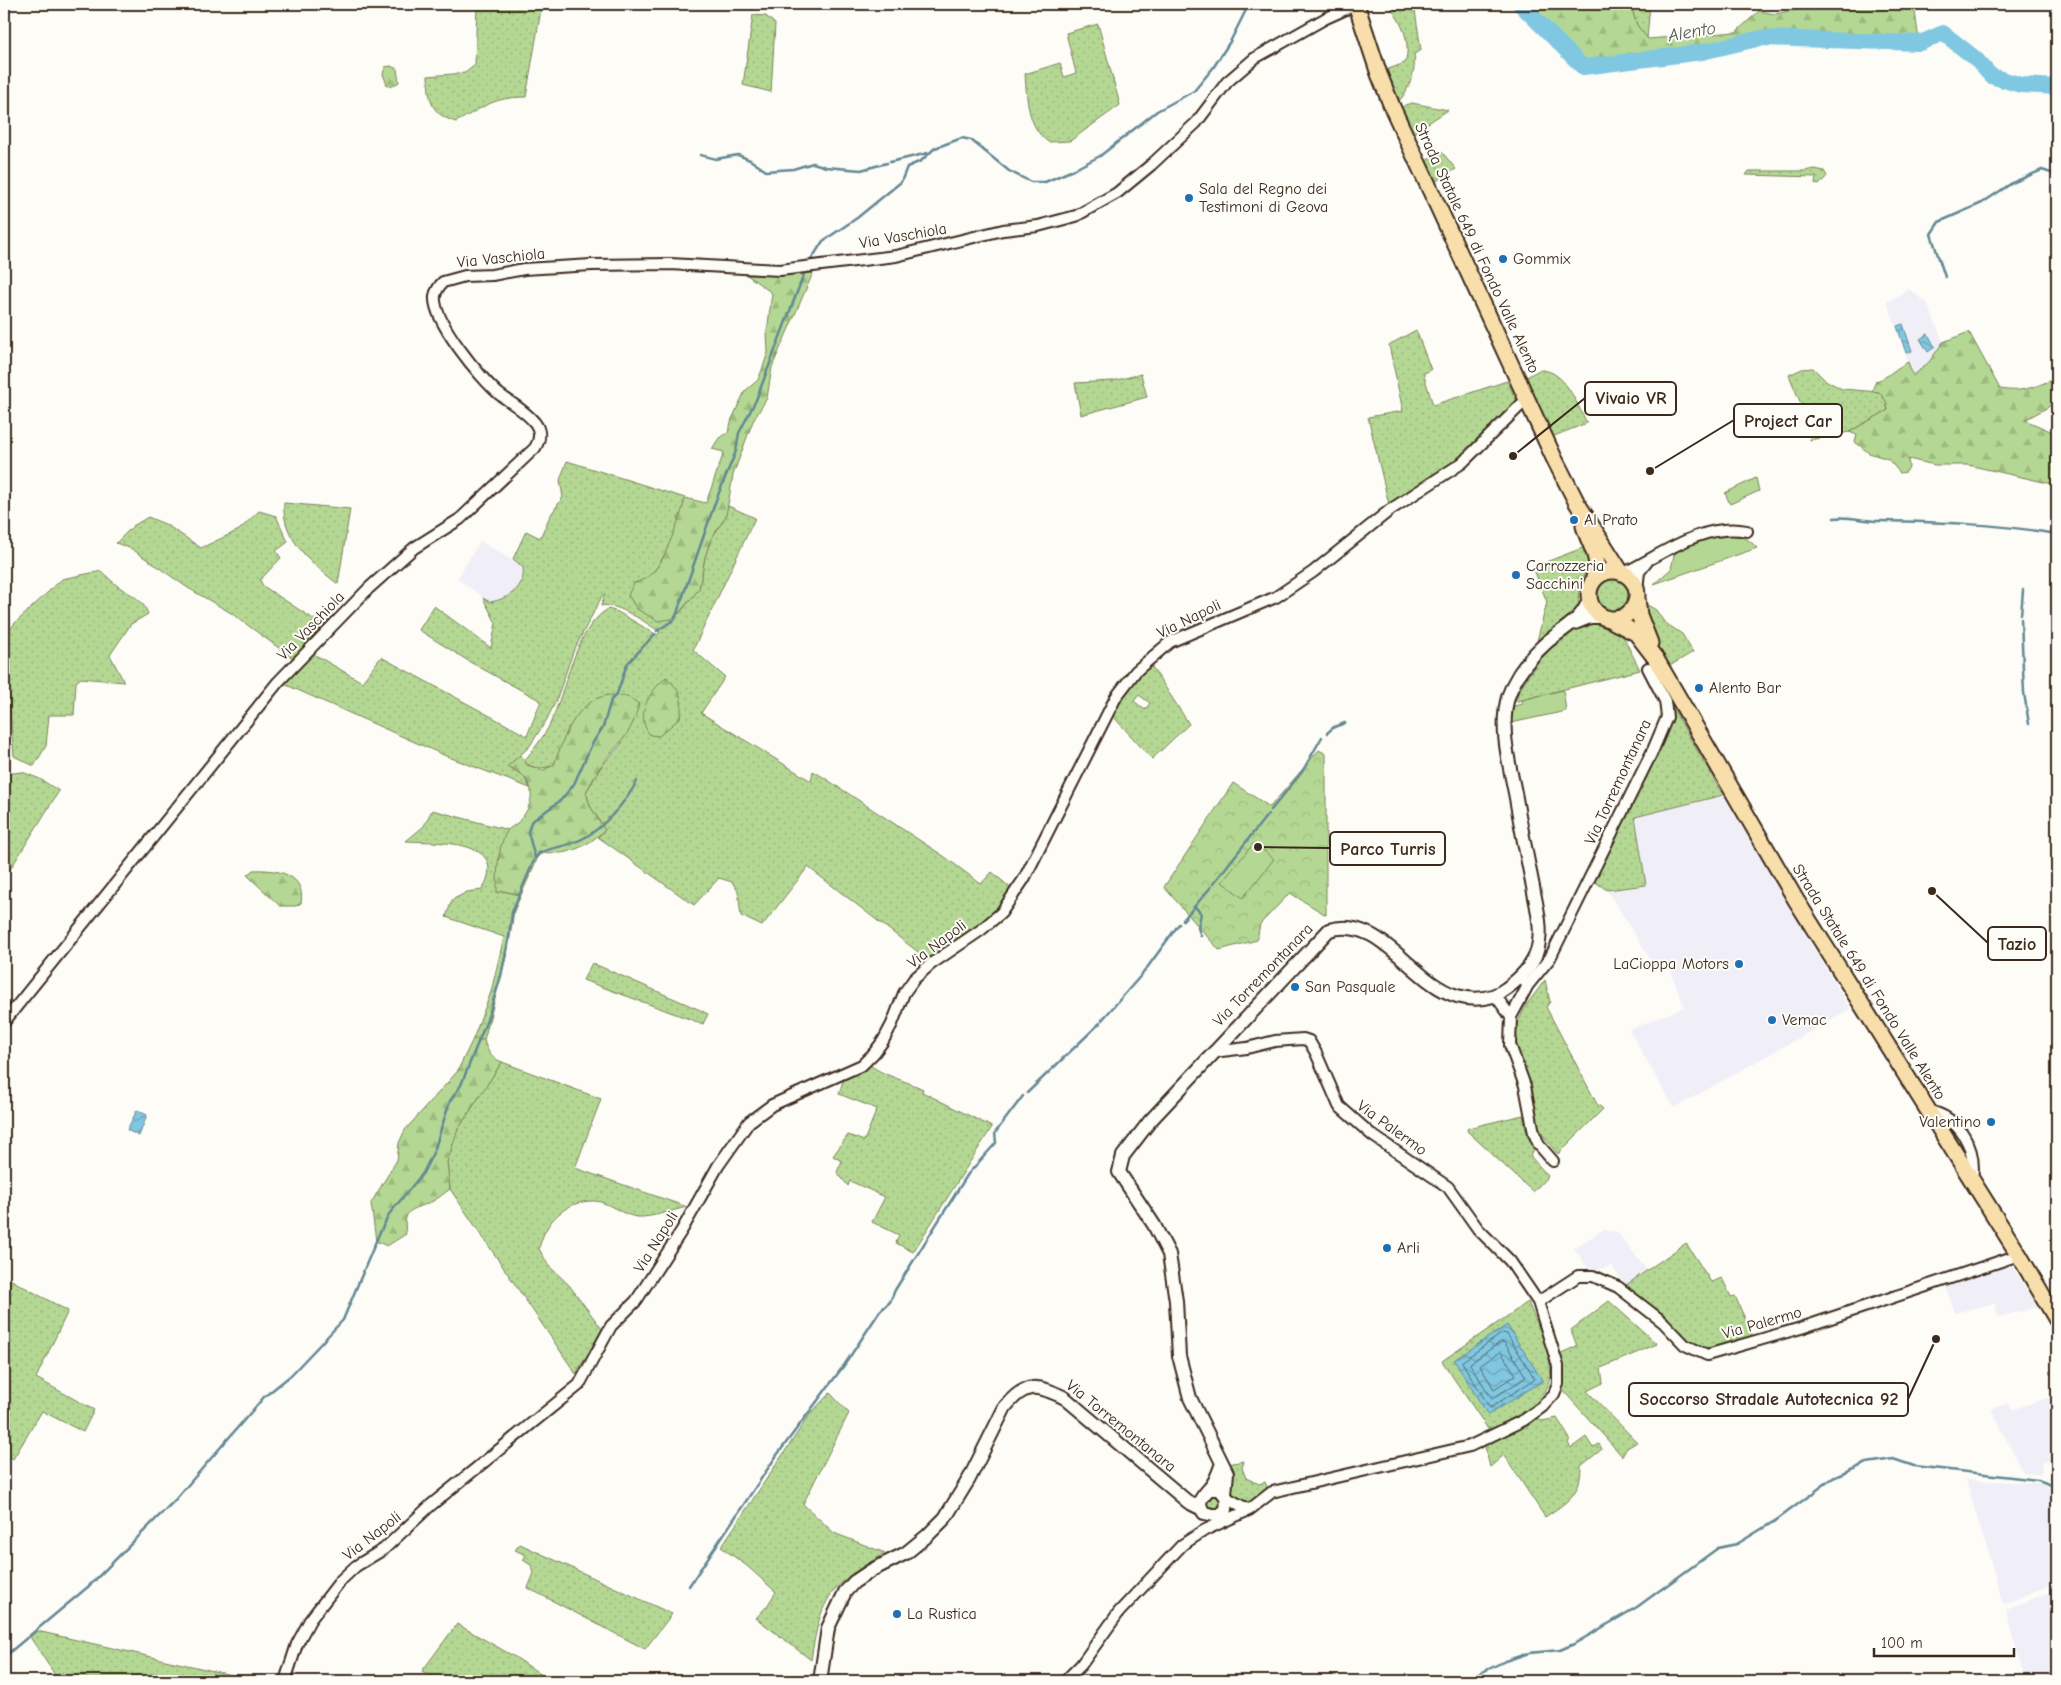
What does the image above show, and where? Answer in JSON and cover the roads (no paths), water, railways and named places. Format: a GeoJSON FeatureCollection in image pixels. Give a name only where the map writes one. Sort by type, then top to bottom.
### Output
{"type":"FeatureCollection","features":[{"type":"Feature","properties":{"kind":"main road","name":"Strada Statale 649 di Fondo Valle Alento"},"geometry":{"type":"LineString","coordinates":[[1357,4],[1379,74],[1394,109],[1527,399],[1577,503],[1623,572],[1630,577],[1637,594],[1639,615],[1652,663]]}},
{"type":"Feature","properties":{"kind":"main road","name":"Strada Statale 649 di Fondo Valle Alento"},"geometry":{"type":"LineString","coordinates":[[1577,503],[1585,530],[1597,555],[1598,567],[1591,590],[1594,609],[1636,633],[1652,663],[1796,900],[2019,1255],[2057,1320]]}},
{"type":"Feature","properties":{"kind":"main road"},"geometry":{"type":"LineString","coordinates":[[1591,590],[1605,572],[1623,572]]}},
{"type":"Feature","properties":{"kind":"main road"},"geometry":{"type":"LineString","coordinates":[[1605,617],[1623,617],[1630,612],[1637,594]]}},
{"type":"Feature","properties":{"kind":"street","name":"Via Vaschiola"},"geometry":{"type":"LineString","coordinates":[[4,1022],[278,682],[369,588],[414,548],[460,519],[538,444],[539,432],[536,424],[498,393],[455,343],[436,303],[435,295],[443,282],[464,276],[492,275],[524,269],[592,265],[670,264],[780,270],[896,256],[1003,230],[1038,226],[1076,216],[1117,193],[1151,165],[1196,123],[1226,82],[1255,58],[1326,18],[1357,4]]}},
{"type":"Feature","properties":{"kind":"street","name":"Via Napoli"},"geometry":{"type":"LineString","coordinates":[[285,1681],[297,1644],[310,1620],[341,1580],[356,1566],[384,1549],[431,1505],[579,1385],[611,1326],[636,1301],[682,1230],[718,1166],[749,1122],[772,1105],[862,1065],[883,1041],[892,1024],[904,992],[914,980],[931,964],[981,930],[1001,913],[1024,879],[1116,697],[1136,671],[1170,642],[1276,597],[1313,572],[1390,510],[1462,462],[1527,399]]}},
{"type":"Feature","properties":{"kind":"street"},"geometry":{"type":"LineString","coordinates":[[1623,572],[1681,543],[1721,529],[1747,531]]}},
{"type":"Feature","properties":{"kind":"street"},"geometry":{"type":"LineString","coordinates":[[1637,594],[1639,572],[1651,558]]}},
{"type":"Feature","properties":{"kind":"street","name":"Via Torremontanara"},"geometry":{"type":"LineString","coordinates":[[1525,981],[1536,955],[1540,923],[1509,762],[1505,718],[1508,697],[1526,665],[1547,642],[1582,615],[1591,590]]}},
{"type":"Feature","properties":{"kind":"street","name":"Via Torremontanara"},"geometry":{"type":"LineString","coordinates":[[1566,628],[1586,618],[1605,617]]}},
{"type":"Feature","properties":{"kind":"street","name":"Via Torremontanara"},"geometry":{"type":"LineString","coordinates":[[1222,1463],[1190,1398],[1179,1356],[1176,1301],[1169,1254],[1154,1225],[1128,1188],[1119,1167],[1123,1156],[1150,1121],[1212,1052],[1319,938],[1329,930],[1342,925],[1354,927],[1372,934],[1442,990],[1469,998],[1495,996],[1525,981],[1550,958],[1653,750],[1666,717],[1664,701],[1652,663]]}},
{"type":"Feature","properties":{"kind":"street"},"geometry":{"type":"LineString","coordinates":[[1525,981],[1511,1016],[1510,1046],[1525,1086],[1534,1133],[1539,1145],[1553,1161]]}},
{"type":"Feature","properties":{"kind":"street"},"geometry":{"type":"LineString","coordinates":[[1495,996],[1511,1016]]}},
{"type":"Feature","properties":{"kind":"street","name":"Via Palermo"},"geometry":{"type":"LineString","coordinates":[[1065,1681],[1081,1665],[1119,1612],[1174,1551],[1205,1530],[1249,1510],[1272,1492],[1470,1446],[1524,1420],[1542,1407],[1554,1394],[1558,1384],[1558,1366],[1538,1302],[1510,1262],[1478,1229],[1448,1187],[1372,1135],[1338,1106],[1316,1052],[1309,1041],[1303,1039],[1275,1041],[1247,1048],[1212,1052]]}},
{"type":"Feature","properties":{"kind":"street","name":"Via Palermo"},"geometry":{"type":"LineString","coordinates":[[1538,1302],[1578,1276],[1593,1276],[1618,1287],[1663,1322],[1685,1345],[1707,1355],[1801,1328],[2019,1255]]}},
{"type":"Feature","properties":{"kind":"street","name":"Via Torremontanara"},"geometry":{"type":"LineString","coordinates":[[820,1681],[828,1628],[845,1592],[854,1582],[872,1570],[906,1553],[945,1518],[969,1479],[1004,1407],[1012,1397],[1030,1387],[1041,1386],[1065,1398],[1179,1494],[1203,1511]]}},
{"type":"Feature","properties":{"kind":"street"},"geometry":{"type":"LineString","coordinates":[[1205,1530],[1203,1511],[1205,1492],[1222,1463]]}},
{"type":"Feature","properties":{"kind":"street"},"geometry":{"type":"LineString","coordinates":[[1203,1511],[1214,1516],[1221,1515],[1228,1507],[1226,1496],[1227,1473],[1222,1463]]}},
{"type":"Feature","properties":{"kind":"street"},"geometry":{"type":"LineString","coordinates":[[1179,1494],[1190,1496],[1216,1488],[1249,1510]]}},
{"type":"Feature","properties":{"kind":"water"},"geometry":{"type":"Polygon","coordinates":[[[1903,324],[1912,351],[1906,353],[1897,326],[1903,324]]]}},
{"type":"Feature","properties":{"kind":"water"},"geometry":{"type":"Polygon","coordinates":[[[1928,334],[1935,347],[1928,352],[1920,339],[1928,334]]]}},
{"type":"Feature","properties":{"kind":"water"},"geometry":{"type":"Polygon","coordinates":[[[137,1110],[147,1115],[139,1136],[127,1130],[137,1110]]]}},
{"type":"Feature","properties":{"kind":"water"},"geometry":{"type":"Polygon","coordinates":[[[1507,1325],[1543,1381],[1488,1415],[1454,1360],[1507,1325]]]}},
{"type":"Feature","properties":{"kind":"waterway"},"geometry":{"type":"LineString","coordinates":[[809,263],[823,241],[857,218],[901,182],[907,167],[921,161],[935,148],[962,138],[971,140],[1009,171],[1031,182],[1045,182],[1100,156],[1157,111],[1194,91],[1213,68],[1231,40],[1249,4]]}},
{"type":"Feature","properties":{"kind":"waterway","name":"Alento"},"geometry":{"type":"LineString","coordinates":[[1520,4],[1583,67],[1702,52],[1761,38],[1920,43],[1943,33],[1976,59],[1991,76],[2021,85],[2057,87]]}},
{"type":"Feature","properties":{"kind":"waterway"},"geometry":{"type":"LineString","coordinates":[[890,162],[928,153]]}},
{"type":"Feature","properties":{"kind":"waterway"},"geometry":{"type":"LineString","coordinates":[[700,155],[716,159],[738,155],[750,160],[766,171],[793,169],[813,163],[826,167],[861,170],[887,163]]}},
{"type":"Feature","properties":{"kind":"waterway"},"geometry":{"type":"LineString","coordinates":[[1945,277],[1931,234],[1939,222],[1982,203],[2012,183],[2042,170],[2057,175]]}},
{"type":"Feature","properties":{"kind":"waterway"},"geometry":{"type":"LineString","coordinates":[[657,631],[675,619],[716,500],[736,451],[739,433],[756,400],[804,274]]}},
{"type":"Feature","properties":{"kind":"waterway"},"geometry":{"type":"LineString","coordinates":[[1834,518],[1969,524],[2057,534]]}},
{"type":"Feature","properties":{"kind":"waterway"},"geometry":{"type":"LineString","coordinates":[[2021,615],[2023,590]]}},
{"type":"Feature","properties":{"kind":"waterway"},"geometry":{"type":"LineString","coordinates":[[2021,619],[2024,693],[2029,724]]}},
{"type":"Feature","properties":{"kind":"waterway"},"geometry":{"type":"LineString","coordinates":[[4,1657],[89,1586],[175,1500],[264,1397],[290,1376],[343,1320],[379,1234],[390,1213],[423,1173],[434,1151],[450,1101],[461,1085],[487,1020],[501,976],[512,912],[535,858],[528,832],[531,822],[561,800],[574,784],[592,744],[603,727],[611,700],[617,694],[627,664],[655,634]]}},
{"type":"Feature","properties":{"kind":"waterway"},"geometry":{"type":"LineString","coordinates":[[1327,733],[1334,727],[1345,723]]}},
{"type":"Feature","properties":{"kind":"waterway"},"geometry":{"type":"LineString","coordinates":[[1271,810],[1302,772],[1322,737]]}},
{"type":"Feature","properties":{"kind":"waterway"},"geometry":{"type":"LineString","coordinates":[[535,858],[539,853],[573,843],[592,833],[614,813],[637,781]]}},
{"type":"Feature","properties":{"kind":"waterway"},"geometry":{"type":"LineString","coordinates":[[1213,884],[1268,814]]}},
{"type":"Feature","properties":{"kind":"waterway"},"geometry":{"type":"LineString","coordinates":[[1183,920],[1211,887]]}},
{"type":"Feature","properties":{"kind":"waterway"},"geometry":{"type":"LineString","coordinates":[[1195,907],[1201,913],[1198,928],[1201,936]]}},
{"type":"Feature","properties":{"kind":"waterway"},"geometry":{"type":"LineString","coordinates":[[1102,1020],[1144,972],[1179,924]]}},
{"type":"Feature","properties":{"kind":"waterway"},"geometry":{"type":"LineString","coordinates":[[1027,1093],[1100,1023]]}},
{"type":"Feature","properties":{"kind":"waterway"},"geometry":{"type":"LineString","coordinates":[[689,1586],[777,1455],[845,1364],[880,1311],[890,1302],[895,1290],[968,1174],[996,1143],[995,1133],[1023,1096]]}},
{"type":"Feature","properties":{"kind":"waterway"},"geometry":{"type":"LineString","coordinates":[[1464,1681],[1505,1661],[1529,1653],[1560,1650],[1574,1644],[1637,1607],[1718,1548],[1737,1544],[1778,1519],[1833,1478],[1867,1463],[1893,1459],[1914,1466],[2038,1480],[2057,1487]]}},
{"type":"Feature","properties":{"kind":"place","name":"Sala del Regno dei Testimoni di Geova"},"geometry":{"type":"Point","coordinates":[1189,198]}},
{"type":"Feature","properties":{"kind":"place","name":"Gommix"},"geometry":{"type":"Point","coordinates":[1503,259]}},
{"type":"Feature","properties":{"kind":"place","name":"Vivaio VR"},"geometry":{"type":"Point","coordinates":[1513,456]}},
{"type":"Feature","properties":{"kind":"place","name":"Project Car"},"geometry":{"type":"Point","coordinates":[1650,471]}},
{"type":"Feature","properties":{"kind":"place","name":"Al Prato"},"geometry":{"type":"Point","coordinates":[1574,520]}},
{"type":"Feature","properties":{"kind":"place","name":"Carrozzeria Sacchini"},"geometry":{"type":"Point","coordinates":[1516,575]}},
{"type":"Feature","properties":{"kind":"place","name":"Alento Bar"},"geometry":{"type":"Point","coordinates":[1699,688]}},
{"type":"Feature","properties":{"kind":"place","name":"Parco Turris"},"geometry":{"type":"Point","coordinates":[1258,847]}},
{"type":"Feature","properties":{"kind":"place","name":"Tazio"},"geometry":{"type":"Point","coordinates":[1932,891]}},
{"type":"Feature","properties":{"kind":"place","name":"LaCioppa Motors"},"geometry":{"type":"Point","coordinates":[1739,964]}},
{"type":"Feature","properties":{"kind":"place","name":"San Pasquale"},"geometry":{"type":"Point","coordinates":[1295,987]}},
{"type":"Feature","properties":{"kind":"place","name":"Vemac"},"geometry":{"type":"Point","coordinates":[1772,1020]}},
{"type":"Feature","properties":{"kind":"place","name":"Valentino"},"geometry":{"type":"Point","coordinates":[1991,1122]}},
{"type":"Feature","properties":{"kind":"place","name":"Arli"},"geometry":{"type":"Point","coordinates":[1387,1248]}},
{"type":"Feature","properties":{"kind":"place","name":"Soccorso Stradale Autotecnica 92"},"geometry":{"type":"Point","coordinates":[1936,1339]}},
{"type":"Feature","properties":{"kind":"place","name":"La Rustica"},"geometry":{"type":"Point","coordinates":[897,1614]}}]}
